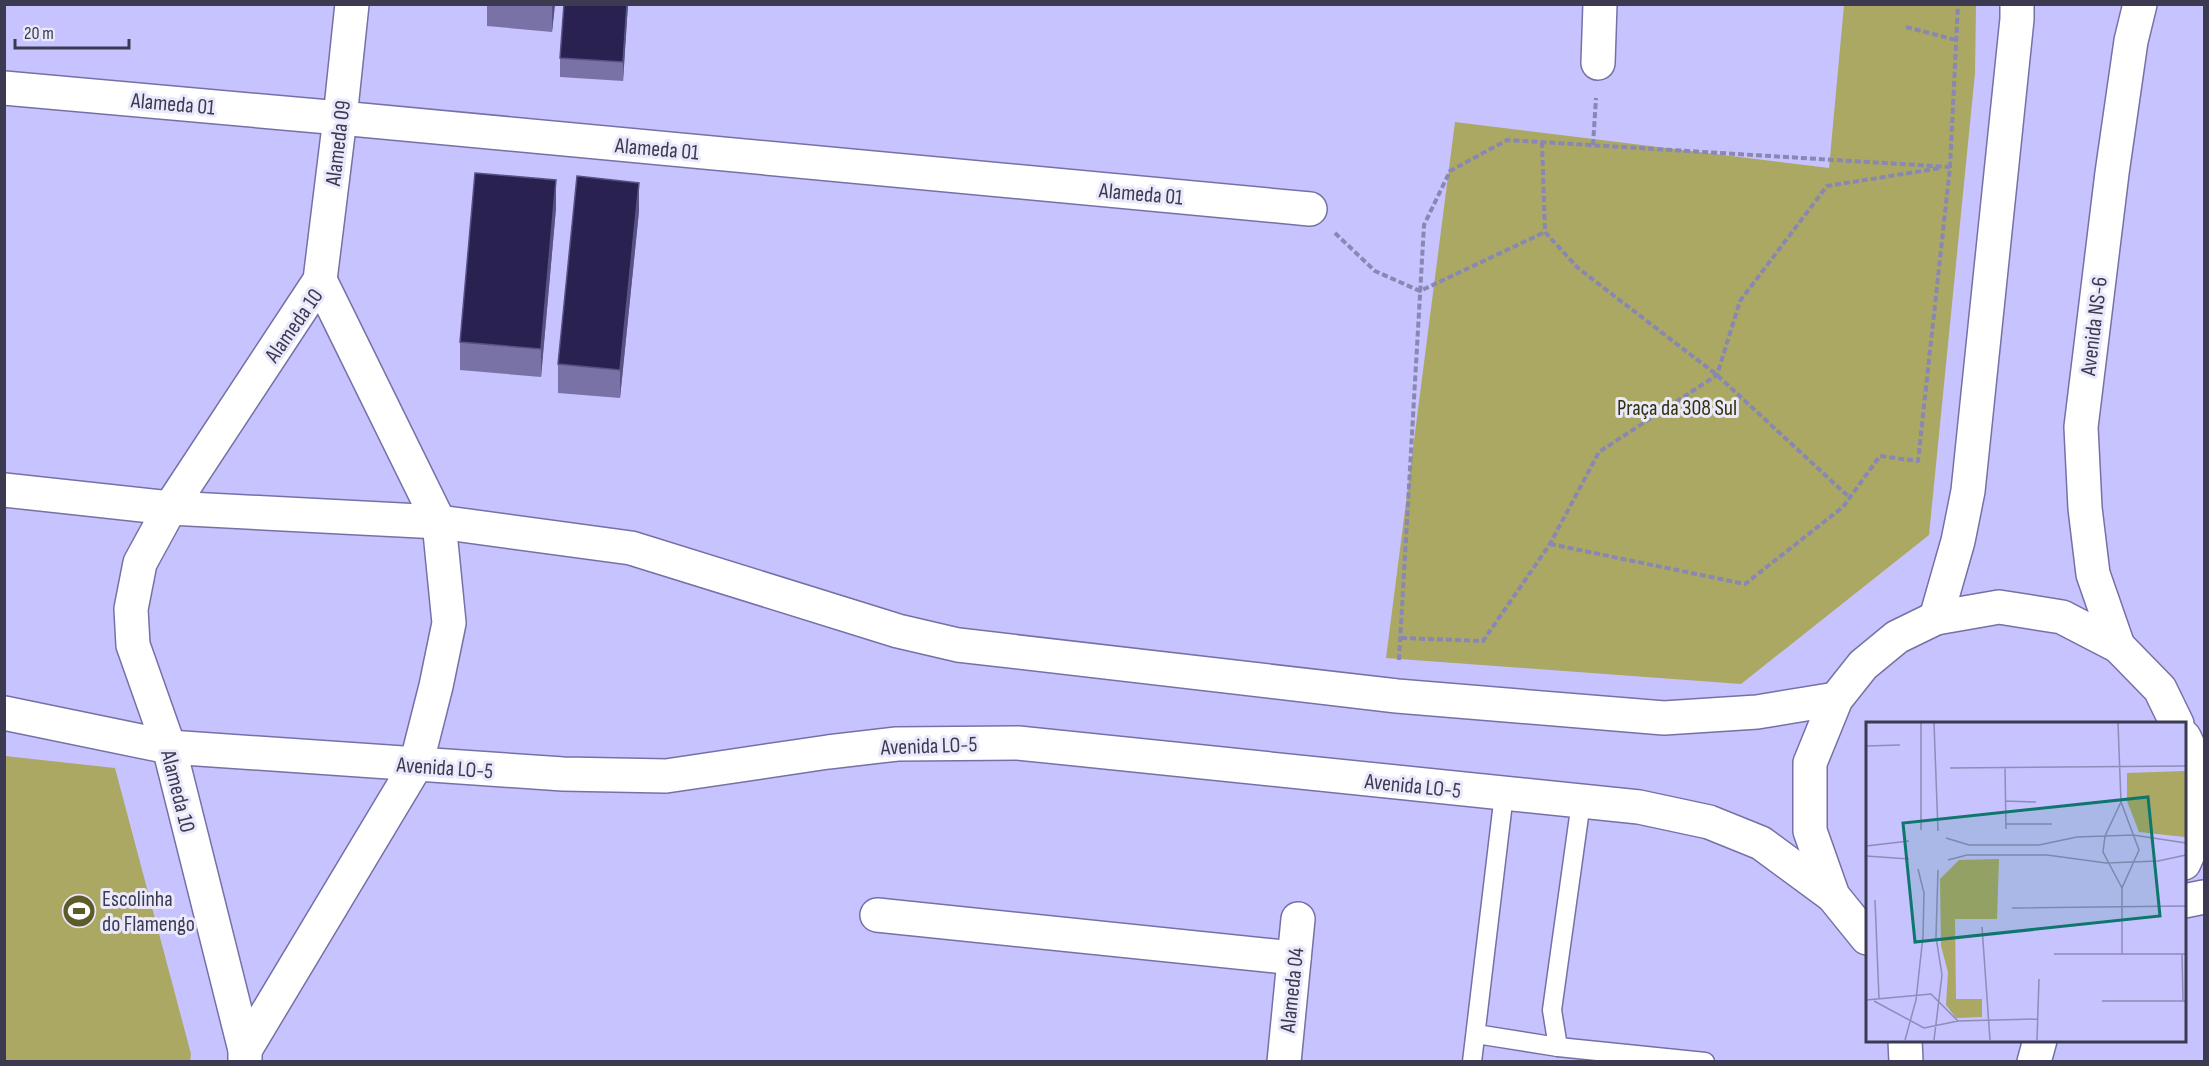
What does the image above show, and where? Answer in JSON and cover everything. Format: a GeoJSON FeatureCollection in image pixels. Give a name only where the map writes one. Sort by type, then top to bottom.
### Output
{"type":"FeatureCollection","features":[{"type":"Feature","properties":{"kind":"street","name":"Alameda 09"},"geometry":{"type":"LineString","coordinates":[[320,280],[352,4]]}},
{"type":"Feature","properties":{"kind":"street"},"geometry":{"type":"LineString","coordinates":[[1598,63],[1600,4]]}},
{"type":"Feature","properties":{"kind":"street"},"geometry":{"type":"LineString","coordinates":[[1936,618],[1958,541],[1968,491],[2017,4]]}},
{"type":"Feature","properties":{"kind":"street","name":"Avenida NS-6"},"geometry":{"type":"LineString","coordinates":[[2118,646],[2093,574],[2085,508],[2081,427],[2112,173],[2131,41],[2140,4]]}},
{"type":"Feature","properties":{"kind":"street","name":"Alameda 01"},"geometry":{"type":"LineString","coordinates":[[4,88],[1310,209]]}},
{"type":"Feature","properties":{"kind":"street","name":"Alameda 10"},"geometry":{"type":"LineString","coordinates":[[245,1056],[169,747],[133,645],[131,609],[140,563],[170,508],[320,280]]}},
{"type":"Feature","properties":{"kind":"street","name":"Alameda 10"},"geometry":{"type":"LineString","coordinates":[[245,1056],[416,765],[449,623],[439,522],[320,280]]}},
{"type":"Feature","properties":{"kind":"street"},"geometry":{"type":"LineString","coordinates":[[4,490],[170,508],[439,522],[631,548],[898,631],[958,645],[1397,696],[1664,718],[1757,712],[1836,699]]}},
{"type":"Feature","properties":{"kind":"street"},"geometry":{"type":"LineString","coordinates":[[1866,937],[1833,896],[1810,831],[1810,763],[1836,699],[1863,664],[1897,637],[1936,618],[1999,607],[2062,617],[2118,646],[2160,689],[2179,722]]}},
{"type":"Feature","properties":{"kind":"street","name":"Avenida LO-5"},"geometry":{"type":"LineString","coordinates":[[4,713],[169,747],[563,774],[666,776],[897,744],[1018,743],[1639,807],[1709,822],[1761,843],[1833,896]]}},
{"type":"Feature","properties":{"kind":"street"},"geometry":{"type":"LineString","coordinates":[[2185,861],[2188,854],[2195,799],[2188,738]]}},
{"type":"Feature","properties":{"kind":"street"},"geometry":{"type":"LineString","coordinates":[[2185,901],[2205,897]]}},
{"type":"Feature","properties":{"kind":"street"},"geometry":{"type":"LineString","coordinates":[[878,915],[1294,958]]}},
{"type":"Feature","properties":{"kind":"street","name":"Alameda 04"},"geometry":{"type":"LineString","coordinates":[[1284,1062],[1298,919]]}},
{"type":"Feature","properties":{"kind":"street"},"geometry":{"type":"LineString","coordinates":[[1905,1042],[1906,1062]]}},
{"type":"Feature","properties":{"kind":"street"},"geometry":{"type":"LineString","coordinates":[[2034,1062],[2040,1042]]}},
{"type":"Feature","properties":{"kind":"lane"},"geometry":{"type":"LineString","coordinates":[[1472,1062],[1504,794]]}},
{"type":"Feature","properties":{"kind":"lane"},"geometry":{"type":"LineString","coordinates":[[1558,1047],[1552,1010],[1581,801]]}},
{"type":"Feature","properties":{"kind":"lane"},"geometry":{"type":"LineString","coordinates":[[1476,1034],[1558,1047],[1705,1062]]}},
{"type":"Feature","properties":{"kind":"path"},"geometry":{"type":"LineString","coordinates":[[1550,544],[1745,584],[1843,507],[1880,456],[1918,461],[1950,167],[1958,4]]}},
{"type":"Feature","properties":{"kind":"path"},"geometry":{"type":"LineString","coordinates":[[1906,27],[1956,40]]}},
{"type":"Feature","properties":{"kind":"path"},"geometry":{"type":"LineString","coordinates":[[1593,145],[1598,63]]}},
{"type":"Feature","properties":{"kind":"path"},"geometry":{"type":"LineString","coordinates":[[1397,696],[1424,225],[1450,171],[1507,140],[1950,167]]}},
{"type":"Feature","properties":{"kind":"path"},"geometry":{"type":"LineString","coordinates":[[1542,142],[1545,232],[1578,268],[1718,375],[1850,498]]}},
{"type":"Feature","properties":{"kind":"path"},"geometry":{"type":"LineString","coordinates":[[1401,638],[1484,640],[1550,544],[1599,452],[1718,375],[1740,301],[1827,186],[1950,167]]}},
{"type":"Feature","properties":{"kind":"path"},"geometry":{"type":"LineString","coordinates":[[1310,209],[1375,271],[1420,291],[1545,232]]}},
{"type":"Feature","properties":{"kind":"green space","name":"Praça da 308 Sul"},"geometry":{"type":"Polygon","coordinates":[[[1844,5],[1976,5],[1975,73],[1929,535],[1741,684],[1386,658],[1455,122],[1829,168],[1844,5]]]}},
{"type":"Feature","properties":{"kind":"green space","name":"Escolinha do Flamengo"},"geometry":{"type":"Polygon","coordinates":[[[5,756],[115,768],[191,1054],[190,1061],[5,1061],[5,756]]]}},
{"type":"Feature","properties":{"kind":"building"},"geometry":{"type":"Polygon","coordinates":[[[564,4],[627,4],[623,62],[560,58],[564,4]]]}},
{"type":"Feature","properties":{"kind":"building"},"geometry":{"type":"Polygon","coordinates":[[[475,173],[556,180],[541,349],[460,342],[475,173]]]}},
{"type":"Feature","properties":{"kind":"building"},"geometry":{"type":"Polygon","coordinates":[[[577,176],[639,183],[620,370],[558,364],[577,176]]]}},
{"type":"Feature","properties":{"kind":"place","name":"Escolinha do Flamengo"},"geometry":{"type":"Point","coordinates":[79,911]}}]}
